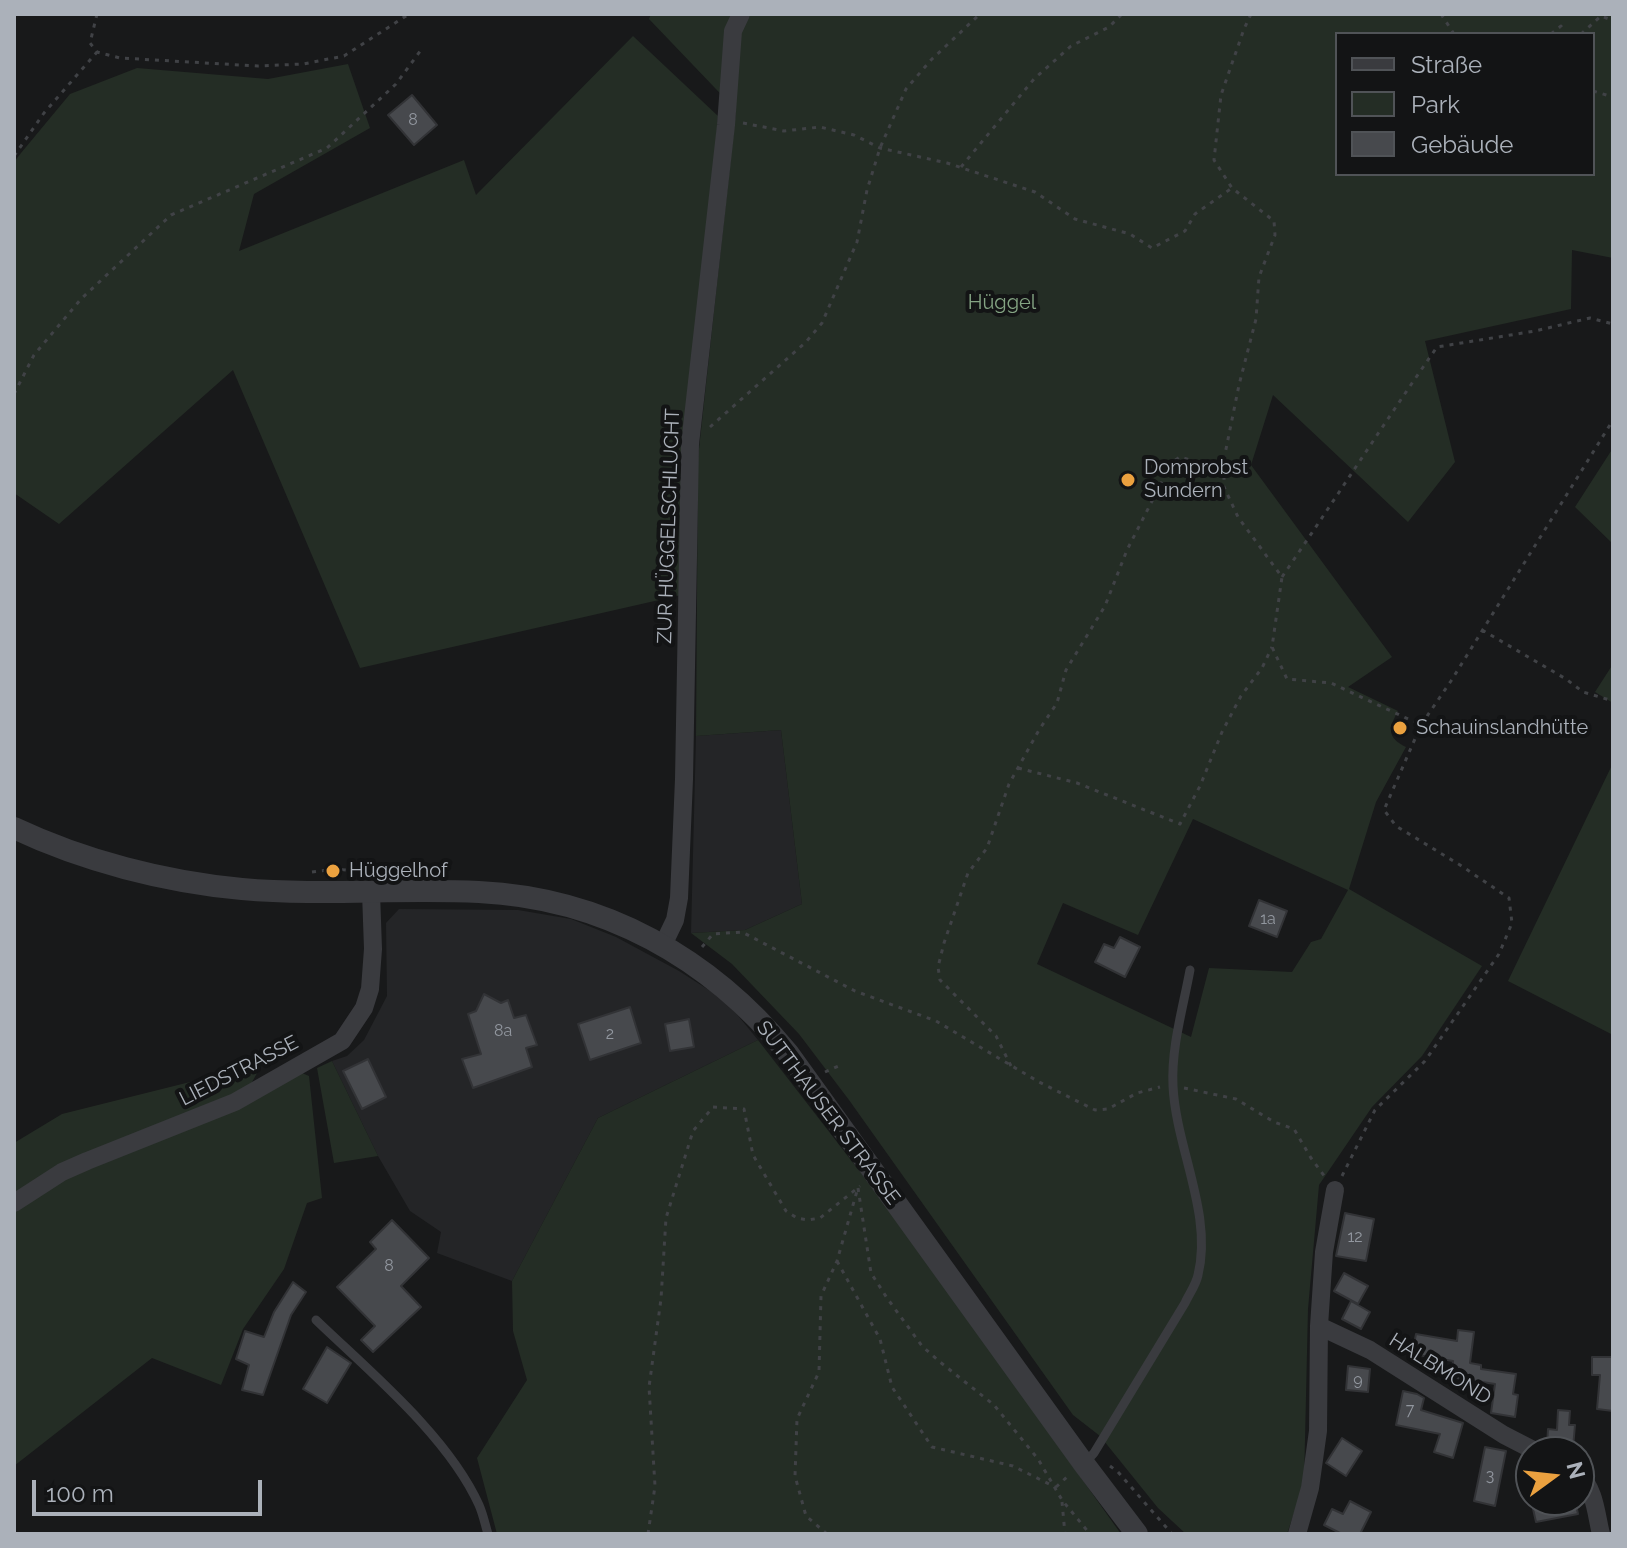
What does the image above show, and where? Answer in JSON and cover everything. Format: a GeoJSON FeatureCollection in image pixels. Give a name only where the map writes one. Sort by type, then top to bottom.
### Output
{"type":"FeatureCollection","features":[{"type":"Feature","properties":{"kind":"street","name":"ZUR HÜGGELSCHLUCHT"},"geometry":{"type":"LineString","coordinates":[[663,945],[675,920],[680,883],[690,444],[726,125],[733,31],[741,14]]}},
{"type":"Feature","properties":{"kind":"street","name":"SUTTHAUSER STRASSE"},"geometry":{"type":"LineString","coordinates":[[14,828],[67,850],[110,863],[161,876],[241,889],[272,891],[371,882],[547,901],[614,922],[663,945],[710,975],[765,1025],[1137,1534]]}},
{"type":"Feature","properties":{"kind":"street","name":"LIEDSTRASSE"},"geometry":{"type":"LineString","coordinates":[[14,1203],[52,1178],[87,1161],[235,1102],[342,1041],[364,1008],[370,989],[373,949],[371,882]]}},
{"type":"Feature","properties":{"kind":"street"},"geometry":{"type":"LineString","coordinates":[[1297,1534],[1310,1488],[1318,1431],[1319,1326],[1324,1252],[1335,1190]]}},
{"type":"Feature","properties":{"kind":"street","name":"HALBMOND"},"geometry":{"type":"LineString","coordinates":[[1319,1326],[1370,1350],[1515,1441]]}},
{"type":"Feature","properties":{"kind":"street"},"geometry":{"type":"LineString","coordinates":[[1595,1507],[1601,1534]]}},
{"type":"Feature","properties":{"kind":"lane"},"geometry":{"type":"LineString","coordinates":[[1084,1464],[1094,1453],[1197,1278],[1201,1252],[1198,1213],[1172,1086],[1175,1047],[1190,970]]}},
{"type":"Feature","properties":{"kind":"lane"},"geometry":{"type":"LineString","coordinates":[[316,1320],[437,1441],[466,1480],[488,1534]]}},
{"type":"Feature","properties":{"kind":"path"},"geometry":{"type":"LineString","coordinates":[[97,14],[90,43],[97,52],[120,58],[258,66],[303,64],[344,56],[409,14]]}},
{"type":"Feature","properties":{"kind":"path"},"geometry":{"type":"LineString","coordinates":[[690,444],[806,342],[822,323],[857,242],[867,190],[880,148],[906,89],[931,60],[980,14]]}},
{"type":"Feature","properties":{"kind":"path"},"geometry":{"type":"LineString","coordinates":[[961,168],[1034,79],[1071,46],[1109,27],[1122,14]]}},
{"type":"Feature","properties":{"kind":"path"},"geometry":{"type":"LineString","coordinates":[[1251,14],[1221,95],[1214,160],[1232,188],[1274,221],[1275,235],[1259,277],[1256,319],[1224,459],[1224,487],[1238,517],[1282,577]]}},
{"type":"Feature","properties":{"kind":"path"},"geometry":{"type":"LineString","coordinates":[[1441,14],[1453,32]]}},
{"type":"Feature","properties":{"kind":"path"},"geometry":{"type":"LineString","coordinates":[[1583,32],[1601,16],[1609,19],[1612,14]]}},
{"type":"Feature","properties":{"kind":"path"},"geometry":{"type":"LineString","coordinates":[[14,394],[34,355],[81,299],[171,215],[327,148],[396,84],[421,50]]}},
{"type":"Feature","properties":{"kind":"path"},"geometry":{"type":"LineString","coordinates":[[14,156],[44,113],[97,52]]}},
{"type":"Feature","properties":{"kind":"path"},"geometry":{"type":"LineString","coordinates":[[726,125],[744,123],[784,131],[820,127],[854,135],[880,148],[961,168],[1035,192],[1075,219],[1130,234],[1152,248],[1185,231],[1195,214],[1232,188]]}},
{"type":"Feature","properties":{"kind":"path"},"geometry":{"type":"LineString","coordinates":[[1018,768],[1077,783],[1180,824],[1200,786],[1222,732],[1272,647],[1282,577],[1437,347],[1535,331],[1590,318],[1613,324]]}},
{"type":"Feature","properties":{"kind":"path"},"geometry":{"type":"LineString","coordinates":[[698,952],[713,934],[742,932],[855,991],[936,1021],[1011,1066],[1095,1110],[1108,1109],[1137,1093],[1172,1086],[1236,1099],[1274,1122],[1294,1129],[1335,1190],[1375,1110],[1425,1061],[1499,954],[1512,923],[1509,898],[1396,826],[1384,810],[1421,725],[1613,420]]}},
{"type":"Feature","properties":{"kind":"path"},"geometry":{"type":"LineString","coordinates":[[1011,1066],[996,1036],[940,980],[938,967],[944,943],[968,873],[987,848],[1009,784],[1057,703],[1066,670],[1105,606],[1127,550],[1172,462],[1180,457],[1208,465],[1224,459]]}},
{"type":"Feature","properties":{"kind":"path"},"geometry":{"type":"LineString","coordinates":[[1482,630],[1583,692],[1613,701]]}},
{"type":"Feature","properties":{"kind":"path"},"geometry":{"type":"LineString","coordinates":[[1272,647],[1287,679],[1331,683],[1421,725]]}},
{"type":"Feature","properties":{"kind":"path"},"geometry":{"type":"LineString","coordinates":[[308,873],[336,869],[371,882]]}},
{"type":"Feature","properties":{"kind":"path"},"geometry":{"type":"LineString","coordinates":[[819,1074],[843,1064]]}},
{"type":"Feature","properties":{"kind":"path"},"geometry":{"type":"LineString","coordinates":[[648,1534],[655,1486],[649,1387],[661,1299],[666,1218],[693,1131],[713,1107],[744,1109],[753,1155],[786,1211],[797,1218],[820,1218],[858,1188]]}},
{"type":"Feature","properties":{"kind":"path"},"geometry":{"type":"LineString","coordinates":[[827,1534],[806,1516],[795,1476],[797,1419],[819,1372],[821,1296],[837,1261],[858,1188]]}},
{"type":"Feature","properties":{"kind":"path"},"geometry":{"type":"LineString","coordinates":[[858,1188],[871,1273],[887,1298],[922,1346],[994,1405],[1038,1459],[1062,1500],[1090,1534]]}},
{"type":"Feature","properties":{"kind":"path"},"geometry":{"type":"LineString","coordinates":[[837,1261],[880,1339],[892,1387],[932,1447],[1013,1466],[1055,1487]]}},
{"type":"Feature","properties":{"kind":"path"},"geometry":{"type":"LineString","coordinates":[[1062,1500],[1065,1534]]}},
{"type":"Feature","properties":{"kind":"shaded area"},"geometry":{"type":"Polygon","coordinates":[[[781,730],[802,904],[745,930],[691,933],[696,736],[781,730]]]}},
{"type":"Feature","properties":{"kind":"shaded area"},"geometry":{"type":"Polygon","coordinates":[[[399,909],[518,910],[571,919],[616,937],[726,1001],[758,1040],[598,1118],[512,1281],[437,1253],[441,1232],[410,1211],[378,1156],[332,1061],[347,1056],[364,1040],[387,996],[386,923],[399,909]]]}},
{"type":"Feature","properties":{"kind":"green space","name":"Hüggel"},"geometry":{"type":"Polygon","coordinates":[[[651,14],[1613,14],[1613,258],[1572,250],[1571,309],[1425,341],[1455,462],[1408,522],[1273,395],[1251,465],[1392,657],[1348,687],[1398,711],[1391,732],[1395,740],[1406,747],[1376,802],[1349,889],[1482,966],[1422,1056],[1372,1107],[1319,1185],[1308,1309],[1304,1483],[1287,1534],[1186,1534],[1158,1508],[1100,1436],[1073,1415],[799,1034],[732,964],[691,933],[745,930],[802,904],[781,730],[696,736],[698,458],[736,110],[649,19],[651,14]],[[1193,819],[1138,935],[1063,903],[1037,964],[1191,1037],[1209,968],[1292,972],[1311,942],[1321,939],[1348,890],[1193,819]]]}},
{"type":"Feature","properties":{"kind":"green space"},"geometry":{"type":"Polygon","coordinates":[[[633,36],[718,116],[681,595],[360,668],[233,370],[59,524],[14,493],[14,162],[70,94],[137,68],[268,79],[348,64],[370,128],[254,194],[239,251],[464,160],[476,195],[633,36]]]}},
{"type":"Feature","properties":{"kind":"green space"},"geometry":{"type":"Polygon","coordinates":[[[1613,448],[1613,544],[1575,507],[1613,448]]]}},
{"type":"Feature","properties":{"kind":"green space"},"geometry":{"type":"Polygon","coordinates":[[[1613,664],[1613,703],[1595,692],[1613,664]]]}},
{"type":"Feature","properties":{"kind":"green space"},"geometry":{"type":"Polygon","coordinates":[[[1613,763],[1613,1035],[1508,981],[1613,763]]]}},
{"type":"Feature","properties":{"kind":"green space"},"geometry":{"type":"Polygon","coordinates":[[[758,1040],[899,1222],[1121,1534],[497,1534],[477,1458],[527,1380],[513,1331],[512,1281],[598,1118],[758,1040]]]}},
{"type":"Feature","properties":{"kind":"green space"},"geometry":{"type":"Polygon","coordinates":[[[332,1061],[378,1156],[334,1163],[317,1068],[332,1061]]]}},
{"type":"Feature","properties":{"kind":"green space"},"geometry":{"type":"Polygon","coordinates":[[[262,1064],[240,1104],[302,1073],[309,1076],[322,1198],[307,1203],[284,1269],[243,1329],[221,1385],[152,1358],[14,1466],[14,1143],[62,1114],[262,1064]]]}},
{"type":"Feature","properties":{"kind":"building"},"geometry":{"type":"Polygon","coordinates":[[[412,95],[437,125],[414,145],[388,115],[412,95]]]}},
{"type":"Feature","properties":{"kind":"building","name":"Schauinslandhütte"},"geometry":{"type":"Polygon","coordinates":[[[1400,722],[1406,728],[1400,734],[1394,728],[1400,722]]]}},
{"type":"Feature","properties":{"kind":"building"},"geometry":{"type":"Polygon","coordinates":[[[1259,900],[1287,911],[1277,937],[1249,926],[1259,900]]]}},
{"type":"Feature","properties":{"kind":"building"},"geometry":{"type":"Polygon","coordinates":[[[1120,937],[1140,947],[1125,977],[1095,962],[1104,944],[1114,948],[1120,937]]]}},
{"type":"Feature","properties":{"kind":"building"},"geometry":{"type":"Polygon","coordinates":[[[484,994],[501,1003],[508,1000],[514,1018],[526,1015],[537,1045],[526,1048],[532,1067],[473,1088],[462,1059],[481,1054],[468,1014],[476,1011],[484,994]]]}},
{"type":"Feature","properties":{"kind":"building"},"geometry":{"type":"Polygon","coordinates":[[[630,1007],[641,1043],[590,1060],[578,1024],[630,1007]]]}},
{"type":"Feature","properties":{"kind":"building"},"geometry":{"type":"Polygon","coordinates":[[[689,1019],[694,1047],[670,1051],[665,1024],[689,1019]]]}},
{"type":"Feature","properties":{"kind":"building"},"geometry":{"type":"Polygon","coordinates":[[[368,1059],[386,1097],[362,1109],[343,1071],[368,1059]]]}},
{"type":"Feature","properties":{"kind":"building"},"geometry":{"type":"Polygon","coordinates":[[[1345,1213],[1374,1219],[1366,1261],[1336,1256],[1345,1213]]]}},
{"type":"Feature","properties":{"kind":"building"},"geometry":{"type":"Polygon","coordinates":[[[392,1220],[429,1258],[401,1286],[421,1307],[373,1352],[361,1340],[375,1326],[337,1287],[376,1249],[370,1242],[392,1220]]]}},
{"type":"Feature","properties":{"kind":"building"},"geometry":{"type":"Polygon","coordinates":[[[1344,1273],[1368,1286],[1358,1304],[1334,1291],[1344,1273]]]}},
{"type":"Feature","properties":{"kind":"building"},"geometry":{"type":"Polygon","coordinates":[[[293,1282],[306,1292],[291,1315],[263,1395],[242,1390],[249,1365],[236,1359],[245,1331],[264,1337],[274,1312],[293,1282]]]}},
{"type":"Feature","properties":{"kind":"building"},"geometry":{"type":"Polygon","coordinates":[[[1351,1301],[1370,1312],[1361,1329],[1342,1319],[1351,1301]]]}},
{"type":"Feature","properties":{"kind":"building"},"geometry":{"type":"Polygon","coordinates":[[[1458,1330],[1474,1332],[1470,1363],[1481,1365],[1481,1369],[1516,1374],[1513,1394],[1518,1395],[1515,1417],[1491,1413],[1495,1384],[1451,1377],[1453,1361],[1412,1354],[1416,1334],[1457,1341],[1458,1330]]]}},
{"type":"Feature","properties":{"kind":"building"},"geometry":{"type":"Polygon","coordinates":[[[327,1347],[351,1363],[327,1403],[303,1389],[327,1347]]]}},
{"type":"Feature","properties":{"kind":"building"},"geometry":{"type":"Polygon","coordinates":[[[1592,1357],[1613,1357],[1613,1411],[1597,1409],[1600,1375],[1592,1375],[1592,1357]]]}},
{"type":"Feature","properties":{"kind":"building"},"geometry":{"type":"Polygon","coordinates":[[[1348,1366],[1370,1369],[1368,1392],[1346,1390],[1348,1366]]]}},
{"type":"Feature","properties":{"kind":"building"},"geometry":{"type":"Polygon","coordinates":[[[1403,1391],[1424,1398],[1421,1410],[1463,1423],[1453,1458],[1434,1452],[1440,1434],[1396,1425],[1403,1391]]]}},
{"type":"Feature","properties":{"kind":"building"},"geometry":{"type":"Polygon","coordinates":[[[1558,1410],[1570,1411],[1569,1425],[1575,1425],[1574,1436],[1548,1436],[1548,1429],[1557,1430],[1558,1410]]]}},
{"type":"Feature","properties":{"kind":"building"},"geometry":{"type":"Polygon","coordinates":[[[1342,1438],[1362,1451],[1346,1476],[1326,1463],[1342,1438]]]}},
{"type":"Feature","properties":{"kind":"building"},"geometry":{"type":"Polygon","coordinates":[[[1485,1447],[1506,1451],[1495,1506],[1474,1501],[1485,1447]]]}},
{"type":"Feature","properties":{"kind":"building"},"geometry":{"type":"Polygon","coordinates":[[[1350,1501],[1371,1512],[1360,1534],[1342,1534],[1324,1525],[1332,1509],[1343,1514],[1350,1501]]]}},
{"type":"Feature","properties":{"kind":"building"},"geometry":{"type":"Polygon","coordinates":[[[1535,1516],[1568,1516],[1536,1522],[1535,1516]]]}},
{"type":"Feature","properties":{"kind":"place","name":"Domprobst Sundern"},"geometry":{"type":"Point","coordinates":[1128,480]}},
{"type":"Feature","properties":{"kind":"place","name":"Schauinslandhütte"},"geometry":{"type":"Point","coordinates":[1400,728]}},
{"type":"Feature","properties":{"kind":"place","name":"Hüggelhof"},"geometry":{"type":"Point","coordinates":[333,871]}}]}
